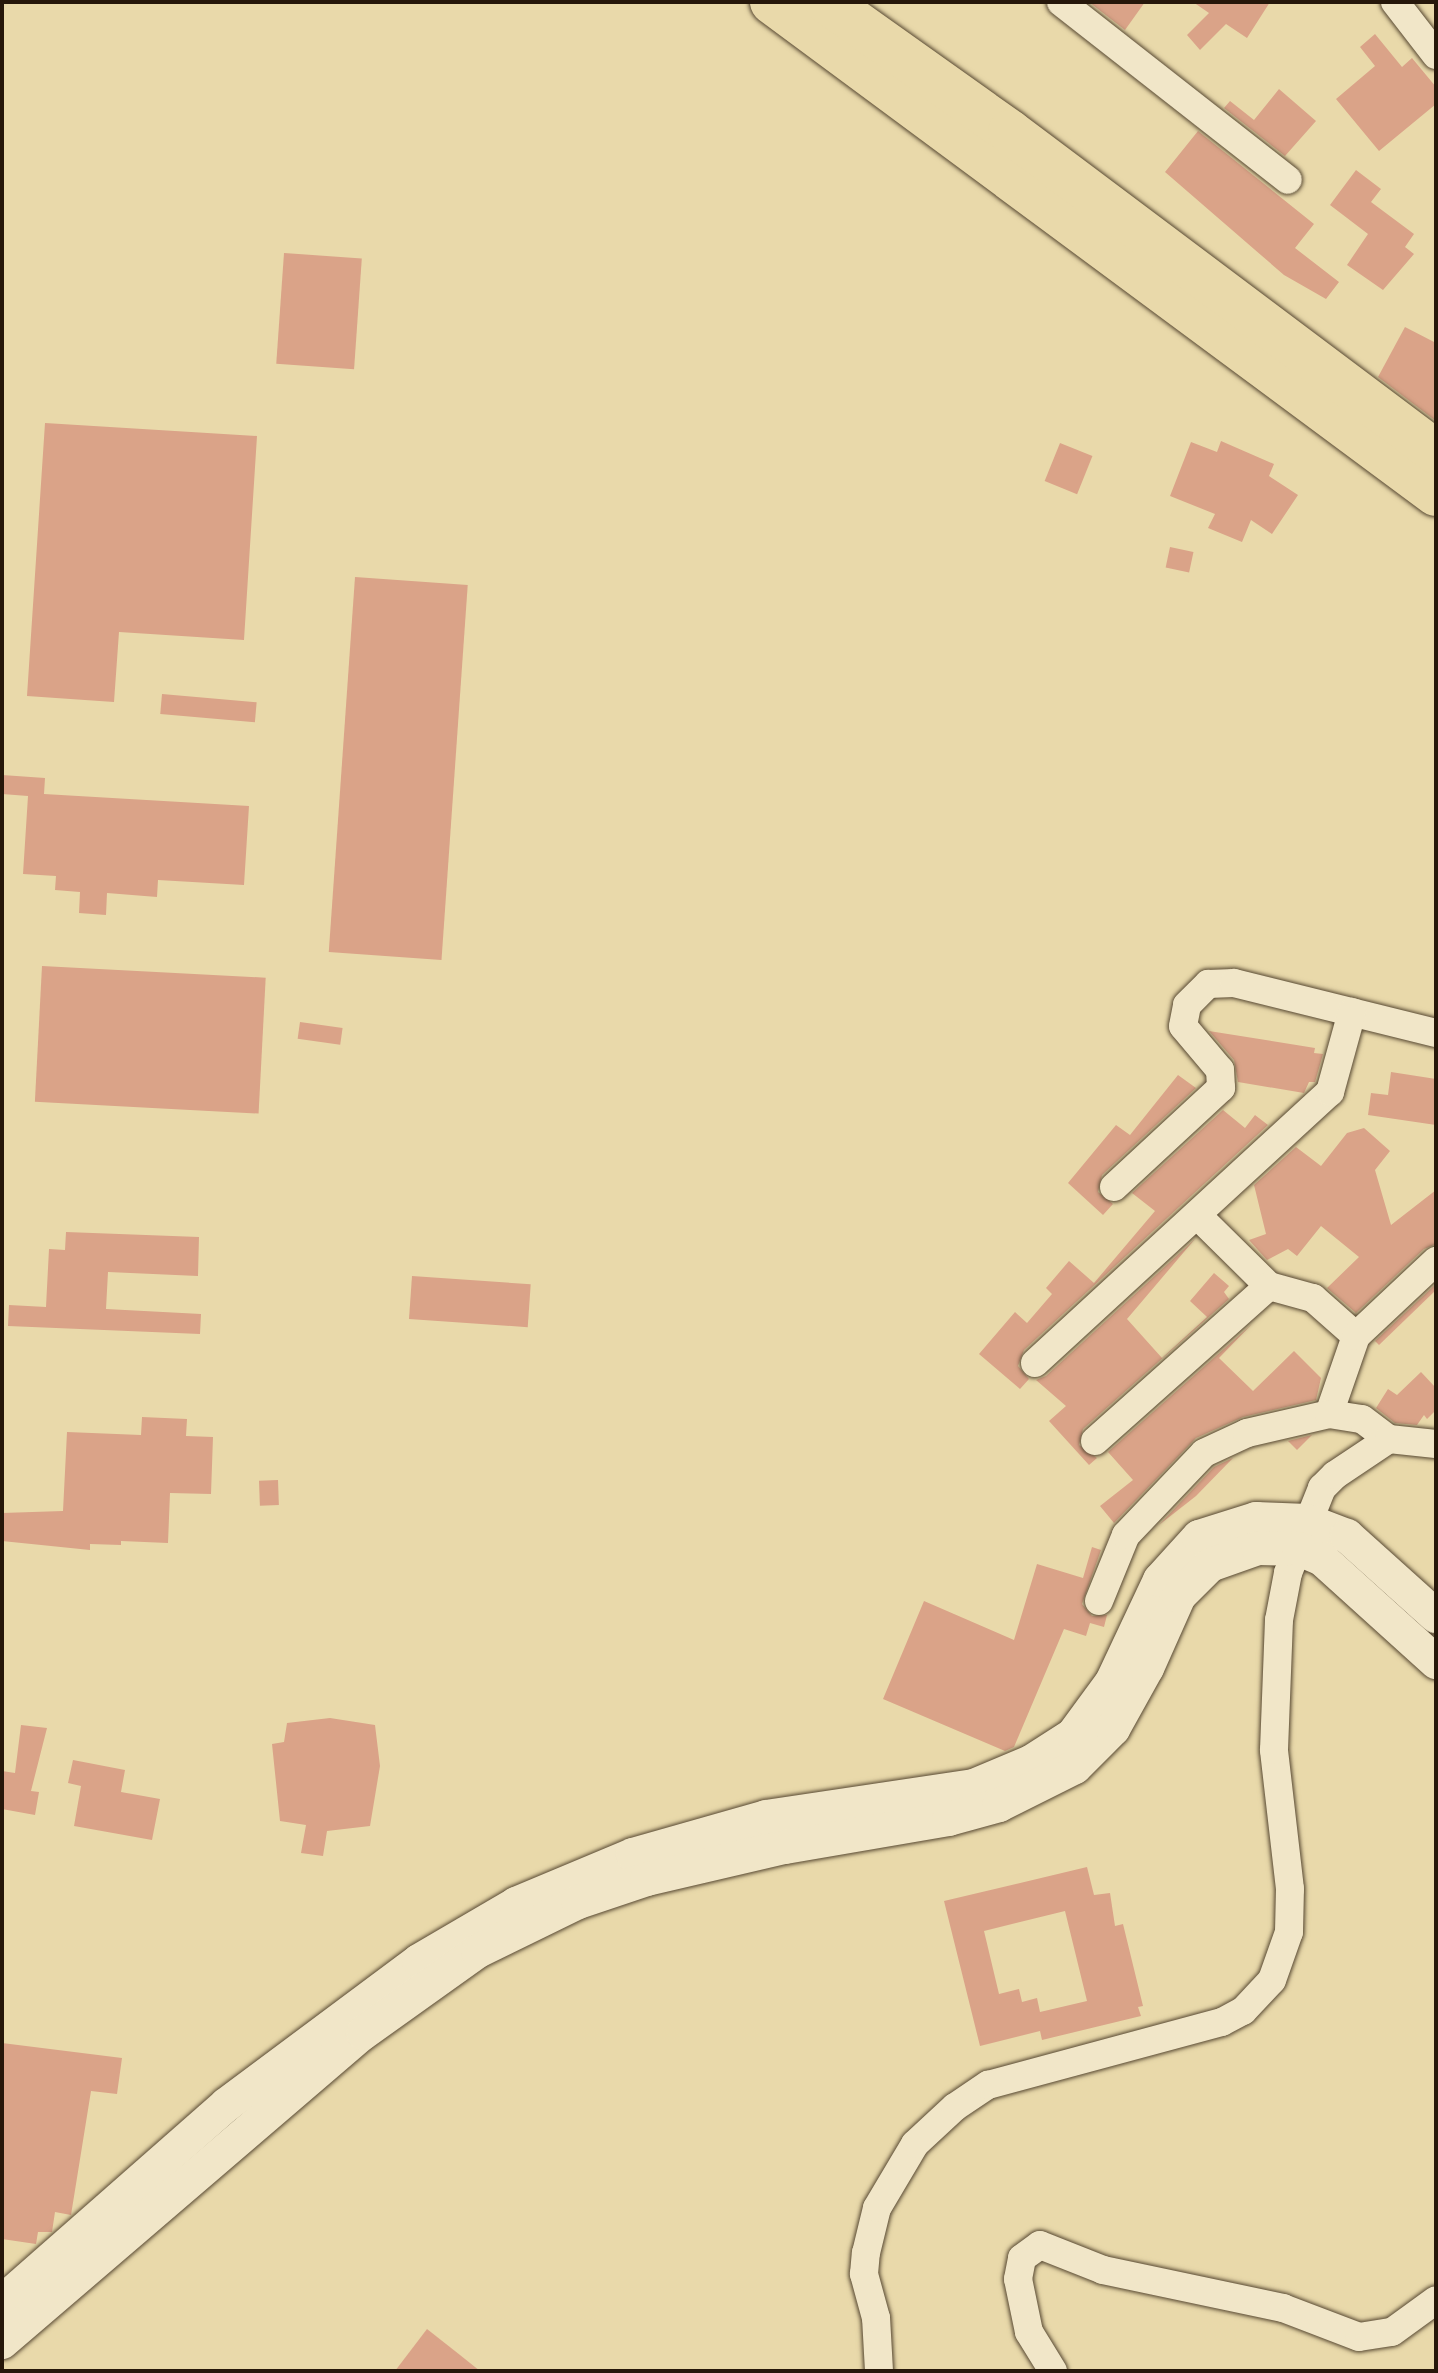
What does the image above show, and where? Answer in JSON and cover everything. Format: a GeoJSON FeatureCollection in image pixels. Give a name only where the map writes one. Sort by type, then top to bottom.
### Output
{"type":"FeatureCollection","features":[{"type":"Feature","properties":{"kind":"highway"},"geometry":{"type":"LineString","coordinates":[[772,2],[1436,494]]}},
{"type":"Feature","properties":{"kind":"highway"},"geometry":{"type":"LineString","coordinates":[[827,2],[1436,452]]}},
{"type":"Feature","properties":{"kind":"street"},"geometry":{"type":"LineString","coordinates":[[1061,2],[1288,180]]}},
{"type":"Feature","properties":{"kind":"street"},"geometry":{"type":"LineString","coordinates":[[1395,2],[1436,55]]}},
{"type":"Feature","properties":{"kind":"street"},"geometry":{"type":"LineString","coordinates":[[1114,1187],[1221,1088],[1220,1070],[1183,1026],[1183,1014],[1197,990],[1234,983],[1436,1033]]}},
{"type":"Feature","properties":{"kind":"street"},"geometry":{"type":"LineString","coordinates":[[1035,1363],[1330,1092],[1352,1012]]}},
{"type":"Feature","properties":{"kind":"street"},"geometry":{"type":"LineString","coordinates":[[1197,1215],[1269,1286],[1313,1298],[1356,1336]]}},
{"type":"Feature","properties":{"kind":"street"},"geometry":{"type":"LineString","coordinates":[[1329,1414],[1356,1336],[1436,1261]]}},
{"type":"Feature","properties":{"kind":"street"},"geometry":{"type":"LineString","coordinates":[[1095,1441],[1269,1286]]}},
{"type":"Feature","properties":{"kind":"street"},"geometry":{"type":"LineString","coordinates":[[1099,1601],[1126,1535],[1204,1453],[1247,1433],[1329,1414],[1362,1419],[1389,1439]]}},
{"type":"Feature","properties":{"kind":"street"},"geometry":{"type":"LineString","coordinates":[[879,2371],[876,2318],[864,2274],[866,2253],[877,2208],[915,2144],[988,2085],[1222,2022],[1243,2011],[1272,1980],[1289,1932],[1290,1889],[1274,1750],[1279,1620],[1288,1573],[1322,1488],[1335,1475],[1389,1439],[1430,1440]]}},
{"type":"Feature","properties":{"kind":"street"},"geometry":{"type":"LineString","coordinates":[[2,2302],[226,2105],[419,1961],[516,1904],[633,1855],[766,1817],[974,1786],[1031,1762],[1073,1735],[1112,1682],[1160,1580],[1184,1548],[1199,1537],[1256,1519],[1304,1535],[1347,1536],[1372,1555],[1436,1616]]}},
{"type":"Feature","properties":{"kind":"street"},"geometry":{"type":"LineString","coordinates":[[1304,1535],[1322,1559],[1349,1580],[1436,1662]]}},
{"type":"Feature","properties":{"kind":"street"},"geometry":{"type":"LineString","coordinates":[[2,2342],[351,2043],[478,1951],[578,1902],[647,1879],[999,1805],[1075,1767],[1113,1729],[1147,1668],[1179,1596],[1210,1565],[1304,1535]]}},
{"type":"Feature","properties":{"kind":"street"},"geometry":{"type":"LineString","coordinates":[[1053,2371],[1029,2332],[1018,2279],[1022,2258],[1040,2245],[1103,2270],[1283,2308],[1359,2337],[1392,2332],[1436,2300]]}},
{"type":"Feature","properties":{"kind":"building"},"geometry":{"type":"Polygon","coordinates":[[[1089,2],[1145,2],[1125,30],[1089,2]]]}},
{"type":"Feature","properties":{"kind":"building"},"geometry":{"type":"Polygon","coordinates":[[[1193,2],[1270,2],[1247,38],[1226,24],[1200,50],[1187,35],[1209,13],[1193,2]]]}},
{"type":"Feature","properties":{"kind":"building"},"geometry":{"type":"Polygon","coordinates":[[[1375,34],[1402,67],[1412,58],[1436,87],[1436,104],[1379,151],[1336,99],[1375,66],[1360,47],[1375,34]]]}},
{"type":"Feature","properties":{"kind":"building"},"geometry":{"type":"Polygon","coordinates":[[[1279,89],[1316,121],[1285,156],[1224,108],[1230,101],[1254,120],[1279,89]]]}},
{"type":"Feature","properties":{"kind":"building"},"geometry":{"type":"Polygon","coordinates":[[[1198,131],[1314,224],[1295,248],[1339,282],[1326,299],[1284,275],[1165,172],[1198,131]]]}},
{"type":"Feature","properties":{"kind":"building"},"geometry":{"type":"Polygon","coordinates":[[[1356,170],[1381,189],[1371,202],[1414,234],[1405,247],[1414,254],[1383,290],[1347,265],[1368,234],[1330,205],[1356,170]]]}},
{"type":"Feature","properties":{"kind":"building"},"geometry":{"type":"Polygon","coordinates":[[[284,253],[362,258],[354,369],[276,364],[284,253]]]}},
{"type":"Feature","properties":{"kind":"building"},"geometry":{"type":"Polygon","coordinates":[[[1405,327],[1436,343],[1436,421],[1378,377],[1405,327]]]}},
{"type":"Feature","properties":{"kind":"building"},"geometry":{"type":"Polygon","coordinates":[[[45,423],[257,436],[244,640],[119,632],[114,702],[27,696],[45,423]]]}},
{"type":"Feature","properties":{"kind":"building"},"geometry":{"type":"Polygon","coordinates":[[[1221,441],[1274,464],[1269,476],[1298,495],[1272,534],[1251,520],[1242,542],[1208,528],[1215,514],[1170,496],[1191,442],[1217,452],[1221,441]]]}},
{"type":"Feature","properties":{"kind":"building"},"geometry":{"type":"Polygon","coordinates":[[[1060,443],[1092,456],[1077,494],[1045,481],[1060,443]]]}},
{"type":"Feature","properties":{"kind":"building"},"geometry":{"type":"Polygon","coordinates":[[[1170,547],[1193,552],[1189,573],[1166,568],[1170,547]]]}},
{"type":"Feature","properties":{"kind":"building"},"geometry":{"type":"Polygon","coordinates":[[[355,577],[468,585],[441,960],[329,952],[355,577]]]}},
{"type":"Feature","properties":{"kind":"building"},"geometry":{"type":"Polygon","coordinates":[[[162,694],[257,702],[255,722],[160,714],[162,694]]]}},
{"type":"Feature","properties":{"kind":"building"},"geometry":{"type":"Polygon","coordinates":[[[2,775],[45,778],[44,794],[249,806],[244,885],[158,880],[157,897],[107,893],[106,915],[79,913],[80,892],[55,890],[56,876],[23,874],[28,796],[2,794],[2,775]]]}},
{"type":"Feature","properties":{"kind":"building"},"geometry":{"type":"Polygon","coordinates":[[[42,966],[266,978],[259,1114],[35,1102],[42,966]]]}},
{"type":"Feature","properties":{"kind":"building"},"geometry":{"type":"Polygon","coordinates":[[[300,1022],[343,1028],[340,1045],[298,1039],[300,1022]]]}},
{"type":"Feature","properties":{"kind":"building"},"geometry":{"type":"Polygon","coordinates":[[[1209,1031],[1315,1048],[1314,1053],[1323,1054],[1315,1082],[1309,1082],[1304,1093],[1238,1082],[1234,1060],[1209,1031]]]}},
{"type":"Feature","properties":{"kind":"building"},"geometry":{"type":"Polygon","coordinates":[[[1391,1072],[1436,1079],[1436,1125],[1368,1115],[1371,1093],[1388,1095],[1391,1072]]]}},
{"type":"Feature","properties":{"kind":"building"},"geometry":{"type":"Polygon","coordinates":[[[1178,1075],[1196,1088],[1102,1175],[1098,1192],[1113,1204],[1103,1215],[1068,1183],[1116,1125],[1130,1135],[1178,1075]]]}},
{"type":"Feature","properties":{"kind":"building"},"geometry":{"type":"Polygon","coordinates":[[[1223,1110],[1245,1128],[1255,1115],[1268,1125],[1024,1350],[1018,1366],[1029,1379],[1020,1389],[979,1354],[1015,1312],[1027,1323],[1052,1294],[1046,1288],[1069,1261],[1094,1283],[1155,1211],[1132,1193],[1223,1110]]]}},
{"type":"Feature","properties":{"kind":"building"},"geometry":{"type":"Polygon","coordinates":[[[1364,1128],[1390,1151],[1375,1170],[1391,1225],[1436,1190],[1436,1244],[1424,1249],[1356,1313],[1327,1288],[1359,1257],[1321,1226],[1297,1256],[1288,1249],[1267,1260],[1249,1240],[1266,1234],[1254,1185],[1296,1147],[1321,1166],[1347,1133],[1364,1128]]]}},
{"type":"Feature","properties":{"kind":"building"},"geometry":{"type":"Polygon","coordinates":[[[66,1232],[199,1237],[198,1276],[108,1272],[106,1309],[201,1314],[200,1334],[8,1326],[9,1305],[46,1307],[49,1249],[65,1250],[66,1232]]]}},
{"type":"Feature","properties":{"kind":"building"},"geometry":{"type":"Polygon","coordinates":[[[1195,1239],[1127,1319],[1162,1358],[1207,1317],[1190,1301],[1214,1273],[1229,1286],[1224,1292],[1229,1299],[1083,1429],[1079,1445],[1097,1458],[1089,1465],[1049,1421],[1066,1406],[1036,1380],[1046,1376],[1195,1239]]]}},
{"type":"Feature","properties":{"kind":"building"},"geometry":{"type":"Polygon","coordinates":[[[412,1276],[531,1284],[528,1327],[409,1319],[412,1276]]]}},
{"type":"Feature","properties":{"kind":"building"},"geometry":{"type":"Polygon","coordinates":[[[1436,1284],[1436,1290],[1379,1345],[1375,1341],[1436,1284]]]}},
{"type":"Feature","properties":{"kind":"building"},"geometry":{"type":"Polygon","coordinates":[[[1252,1324],[1219,1358],[1253,1391],[1294,1351],[1321,1378],[1316,1400],[1243,1417],[1196,1438],[1114,1523],[1100,1506],[1133,1480],[1108,1452],[1252,1324]]]}},
{"type":"Feature","properties":{"kind":"building"},"geometry":{"type":"Polygon","coordinates":[[[1421,1372],[1436,1388],[1436,1410],[1427,1419],[1424,1415],[1417,1425],[1395,1423],[1376,1408],[1388,1389],[1397,1395],[1421,1372]]]}},
{"type":"Feature","properties":{"kind":"building"},"geometry":{"type":"Polygon","coordinates":[[[142,1417],[187,1419],[186,1436],[213,1437],[211,1494],[170,1493],[168,1543],[121,1541],[121,1545],[90,1544],[90,1550],[2,1541],[2,1513],[63,1511],[67,1432],[141,1435],[142,1417]]]}},
{"type":"Feature","properties":{"kind":"building"},"geometry":{"type":"Polygon","coordinates":[[[1312,1435],[1297,1450],[1288,1441],[1312,1435]]]}},
{"type":"Feature","properties":{"kind":"building"},"geometry":{"type":"Polygon","coordinates":[[[1233,1458],[1196,1496],[1159,1525],[1214,1467],[1233,1458]]]}},
{"type":"Feature","properties":{"kind":"building"},"geometry":{"type":"Polygon","coordinates":[[[278,1480],[279,1505],[260,1506],[259,1481],[278,1480]]]}},
{"type":"Feature","properties":{"kind":"building"},"geometry":{"type":"Polygon","coordinates":[[[1092,1547],[1101,1550],[1082,1604],[1092,1616],[1107,1615],[1104,1627],[1090,1623],[1086,1636],[1064,1629],[1014,1747],[1005,1751],[883,1699],[924,1601],[1014,1640],[1037,1564],[1083,1578],[1092,1547]]]}},
{"type":"Feature","properties":{"kind":"building"},"geometry":{"type":"Polygon","coordinates":[[[330,1718],[375,1725],[380,1766],[370,1826],[327,1831],[323,1856],[301,1853],[306,1825],[280,1821],[272,1744],[284,1742],[287,1723],[330,1718]]]}},
{"type":"Feature","properties":{"kind":"building"},"geometry":{"type":"Polygon","coordinates":[[[21,1725],[47,1728],[31,1791],[39,1792],[35,1815],[2,1809],[2,1771],[15,1773],[21,1725]]]}},
{"type":"Feature","properties":{"kind":"building"},"geometry":{"type":"Polygon","coordinates":[[[73,1760],[125,1770],[121,1792],[160,1799],[152,1840],[74,1826],[81,1786],[68,1783],[73,1760]]]}},
{"type":"Feature","properties":{"kind":"building"},"geometry":{"type":"Polygon","coordinates":[[[1087,1867],[1094,1895],[1110,1893],[1115,1926],[1123,1924],[1143,2006],[1138,2007],[1141,2016],[1042,2040],[1040,2031],[980,2046],[944,1901],[1087,1867]],[[1065,1911],[984,1931],[999,1994],[1019,1989],[1022,2002],[1037,1998],[1040,2012],[1087,2001],[1065,1911]]]}},
{"type":"Feature","properties":{"kind":"building"},"geometry":{"type":"Polygon","coordinates":[[[2,2043],[122,2058],[117,2094],[91,2091],[71,2215],[55,2212],[52,2232],[38,2232],[36,2244],[2,2239],[2,2043]]]}},
{"type":"Feature","properties":{"kind":"building"},"geometry":{"type":"Polygon","coordinates":[[[427,2329],[460,2355],[480,2371],[395,2371],[427,2329]]]}}]}
